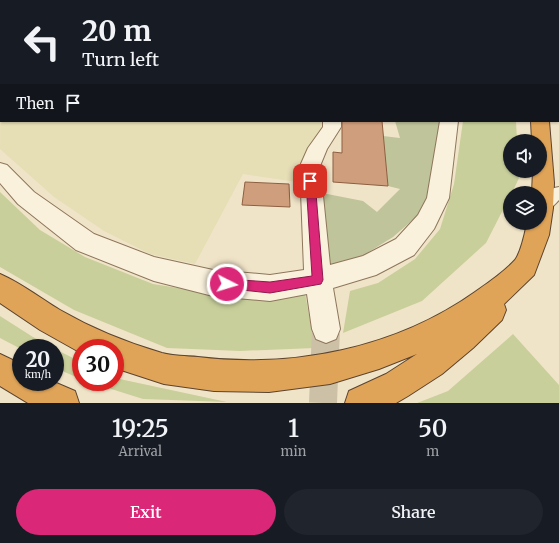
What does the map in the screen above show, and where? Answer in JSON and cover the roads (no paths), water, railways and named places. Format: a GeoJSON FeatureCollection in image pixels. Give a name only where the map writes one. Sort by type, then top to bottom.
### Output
{"type":"FeatureCollection","features":[{"type":"Feature","properties":{"kind":"highway"},"geometry":{"type":"LineString","coordinates":[[540,122],[543,152],[542,186]]}},
{"type":"Feature","properties":{"kind":"highway"},"geometry":{"type":"LineString","coordinates":[[361,403],[383,394],[431,365],[474,328],[503,298],[525,267],[538,230]]}},
{"type":"Feature","properties":{"kind":"highway"},"geometry":{"type":"LineString","coordinates":[[124,356],[164,369],[214,375],[269,376],[330,369],[379,354],[420,339],[464,317],[498,292],[525,267]]}},
{"type":"Feature","properties":{"kind":"highway"},"geometry":{"type":"LineString","coordinates":[[0,288],[32,310],[83,339]]}},
{"type":"Feature","properties":{"kind":"highway"},"geometry":{"type":"LineString","coordinates":[[0,369],[12,376]]}},
{"type":"Feature","properties":{"kind":"highway"},"geometry":{"type":"LineString","coordinates":[[38,391],[50,398],[64,403]]}},
{"type":"Feature","properties":{"kind":"street"},"geometry":{"type":"LineString","coordinates":[[326,329],[318,280],[310,166],[318,148],[332,127],[332,122]]}},
{"type":"Feature","properties":{"kind":"street"},"geometry":{"type":"LineString","coordinates":[[0,170],[26,198],[84,242],[154,269],[213,282],[270,288],[318,280],[367,267],[405,247],[426,222],[438,198],[449,122]]}},
{"type":"Feature","properties":{"kind":"lane"},"geometry":{"type":"LineString","coordinates":[[547,208],[559,192]]}},
{"type":"Feature","properties":{"kind":"tunnel"},"geometry":{"type":"LineString","coordinates":[[323,403],[326,329]]}}]}
